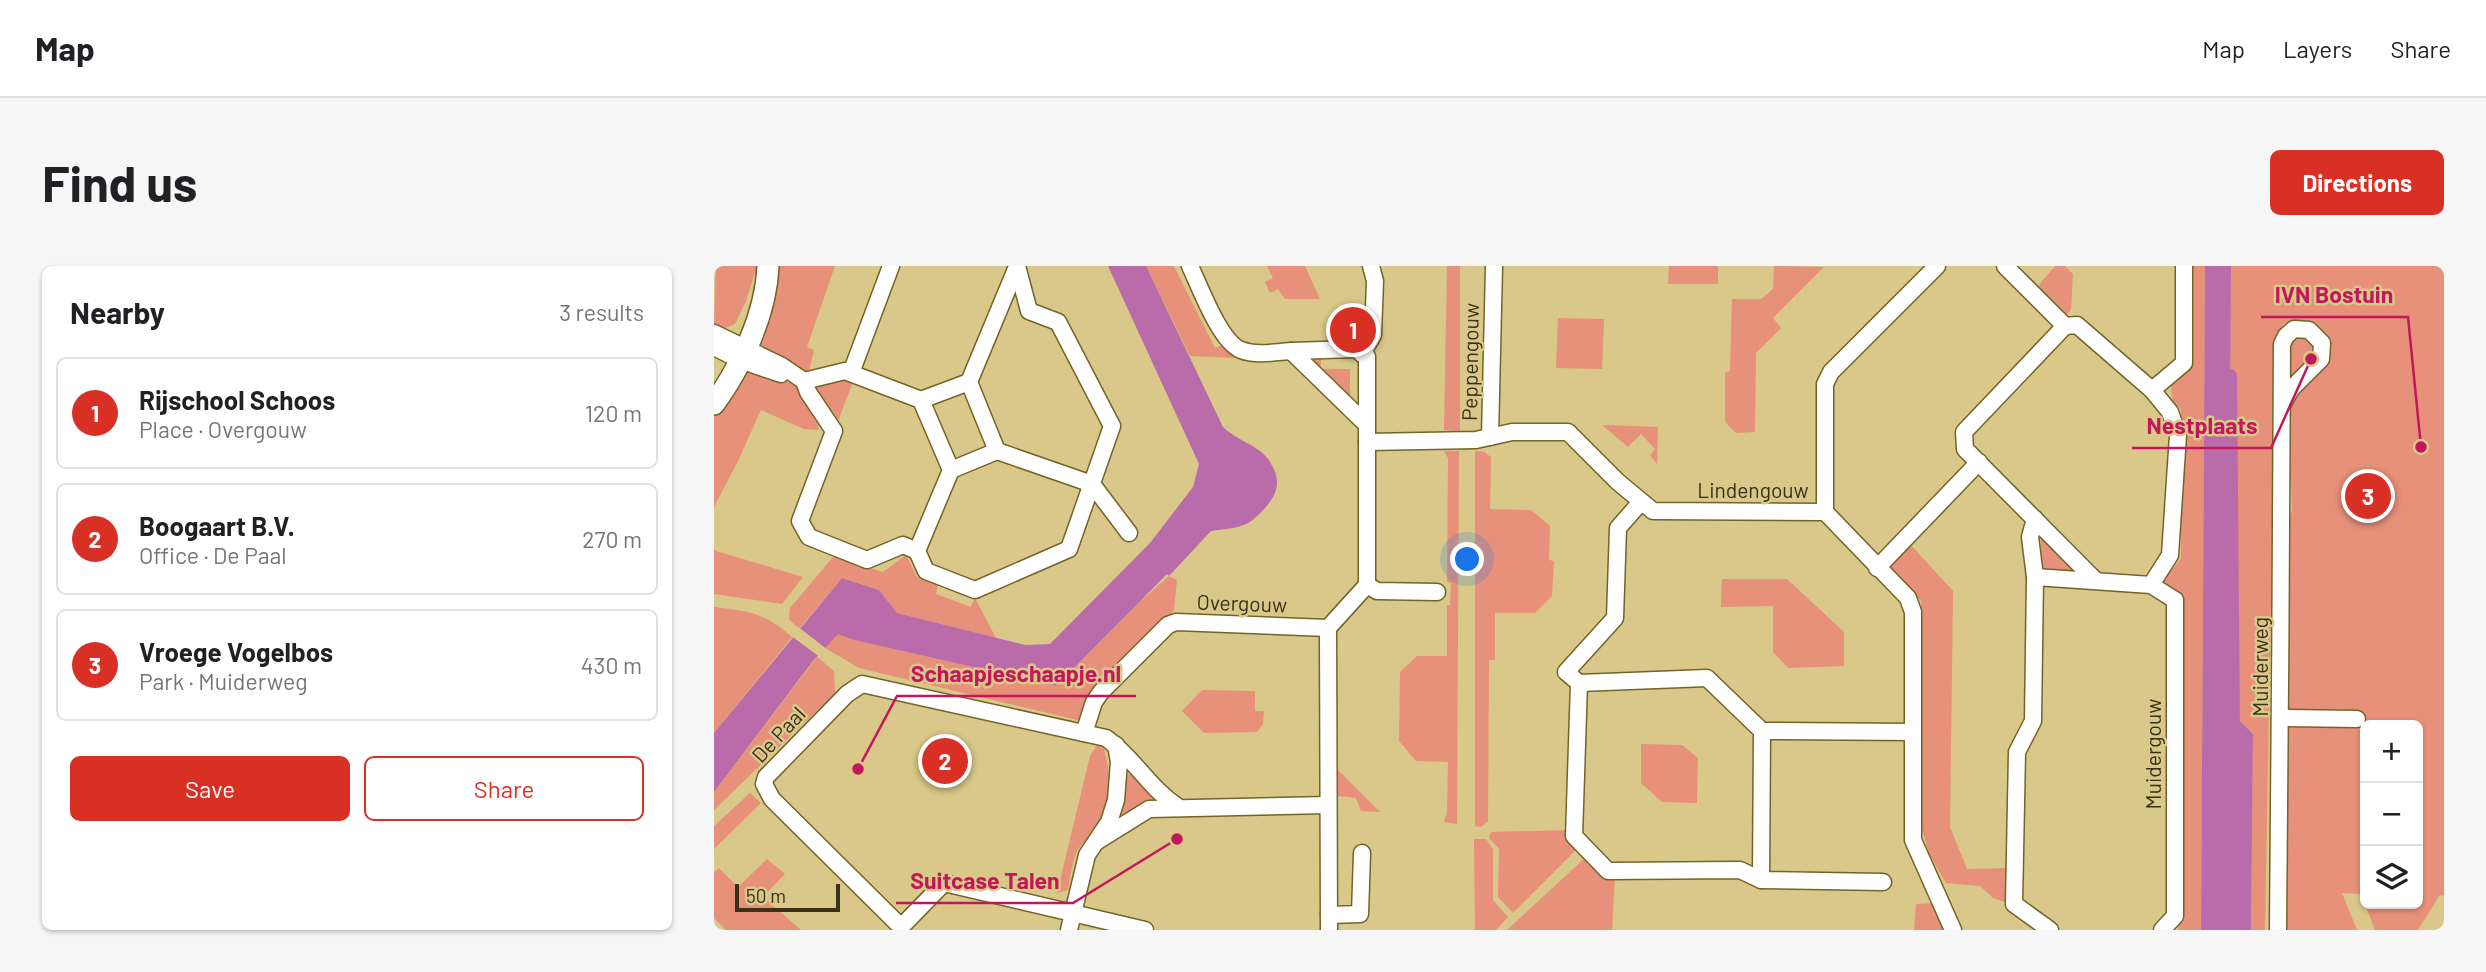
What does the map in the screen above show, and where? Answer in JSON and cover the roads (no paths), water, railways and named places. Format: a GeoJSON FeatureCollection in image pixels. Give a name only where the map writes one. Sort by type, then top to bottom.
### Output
{"type":"FeatureCollection","features":[{"type":"Feature","properties":{"kind":"main road"},"geometry":{"type":"LineString","coordinates":[[714,404],[757,286],[768,266]]}},
{"type":"Feature","properties":{"kind":"main road"},"geometry":{"type":"LineString","coordinates":[[714,384],[733,350]]}},
{"type":"Feature","properties":{"kind":"street"},"geometry":{"type":"LineString","coordinates":[[851,373],[891,266]]}},
{"type":"Feature","properties":{"kind":"street"},"geometry":{"type":"LineString","coordinates":[[1190,266],[1221,330],[1230,343],[1246,352],[1356,349],[1367,358],[1367,585],[1328,628],[1329,923],[1360,914],[1363,853]]}},
{"type":"Feature","properties":{"kind":"street"},"geometry":{"type":"LineString","coordinates":[[1362,354],[1373,335],[1375,281],[1371,266]]}},
{"type":"Feature","properties":{"kind":"street","name":"Peppengouw"},"geometry":{"type":"LineString","coordinates":[[1367,442],[1481,440],[1490,437],[1494,266]]}},
{"type":"Feature","properties":{"kind":"street"},"geometry":{"type":"LineString","coordinates":[[2005,266],[2065,326]]}},
{"type":"Feature","properties":{"kind":"street"},"geometry":{"type":"LineString","coordinates":[[2152,390],[2184,363],[2184,266]]}},
{"type":"Feature","properties":{"kind":"street"},"geometry":{"type":"LineString","coordinates":[[804,381],[808,392],[834,431],[800,521],[809,537],[867,560],[904,545],[917,551],[926,571],[975,590],[1069,549],[1112,426],[1058,322],[1029,311],[1017,267]]}},
{"type":"Feature","properties":{"kind":"street"},"geometry":{"type":"LineString","coordinates":[[997,452],[969,382],[1017,267]]}},
{"type":"Feature","properties":{"kind":"street"},"geometry":{"type":"LineString","coordinates":[[1825,512],[1825,384],[1831,372],[1926,270]]}},
{"type":"Feature","properties":{"kind":"street"},"geometry":{"type":"LineString","coordinates":[[2035,577],[2151,585],[2171,555],[2178,435],[2169,412],[2152,390],[2077,325],[2065,326],[1964,432],[1965,449],[2095,580]]}},
{"type":"Feature","properties":{"kind":"street"},"geometry":{"type":"LineString","coordinates":[[714,333],[733,350],[804,381],[845,371],[921,400],[969,382]]}},
{"type":"Feature","properties":{"kind":"street"},"geometry":{"type":"LineString","coordinates":[[1291,351],[1367,425]]}},
{"type":"Feature","properties":{"kind":"street"},"geometry":{"type":"LineString","coordinates":[[921,400],[951,470]]}},
{"type":"Feature","properties":{"kind":"street","name":"Muiderweg"},"geometry":{"type":"LineString","coordinates":[[2277,930],[2282,718],[2282,405]]}},
{"type":"Feature","properties":{"kind":"street"},"geometry":{"type":"LineString","coordinates":[[1490,437],[1512,432],[1568,432],[1640,503],[1618,527],[1615,618],[1566,672],[1579,683],[1707,678],[1762,731],[1913,732]]}},
{"type":"Feature","properties":{"kind":"street"},"geometry":{"type":"LineString","coordinates":[[917,551],[951,470],[997,452],[1092,484],[1129,533]]}},
{"type":"Feature","properties":{"kind":"street"},"geometry":{"type":"LineString","coordinates":[[1877,568],[1979,462]]}},
{"type":"Feature","properties":{"kind":"street","name":"Lindengouw"},"geometry":{"type":"LineString","coordinates":[[1640,503],[1653,511],[1825,512],[1908,598],[1913,612],[1913,840],[1953,930]]}},
{"type":"Feature","properties":{"kind":"street"},"geometry":{"type":"LineString","coordinates":[[2035,519],[2030,537],[2035,577],[2033,721],[2017,752],[2014,904],[2050,930]]}},
{"type":"Feature","properties":{"kind":"street"},"geometry":{"type":"LineString","coordinates":[[1367,585],[1377,591],[1437,592]]}},
{"type":"Feature","properties":{"kind":"street","name":"Muidergouw"},"geometry":{"type":"LineString","coordinates":[[2151,585],[2175,600],[2175,916],[2162,930]]}},
{"type":"Feature","properties":{"kind":"street","name":"Overgouw"},"geometry":{"type":"LineString","coordinates":[[1084,733],[1094,702],[1101,692],[1168,625],[1176,622],[1328,628]]}},
{"type":"Feature","properties":{"kind":"street"},"geometry":{"type":"LineString","coordinates":[[1579,683],[1574,836],[1608,871],[1740,870],[1761,880],[1883,882]]}},
{"type":"Feature","properties":{"kind":"street","name":"De Paal"},"geometry":{"type":"LineString","coordinates":[[1144,930],[944,883],[901,928],[772,799],[764,784],[766,777],[846,694],[862,684],[1107,738],[1163,797],[1178,807]]}},
{"type":"Feature","properties":{"kind":"street"},"geometry":{"type":"LineString","coordinates":[[2282,718],[2357,719]]}},
{"type":"Feature","properties":{"kind":"street"},"geometry":{"type":"LineString","coordinates":[[1761,880],[1762,731]]}},
{"type":"Feature","properties":{"kind":"street"},"geometry":{"type":"LineString","coordinates":[[1069,930],[1087,856],[1109,821],[1116,800],[1119,762],[1116,745]]}},
{"type":"Feature","properties":{"kind":"street"},"geometry":{"type":"LineString","coordinates":[[1097,841],[1149,809],[1328,805]]}},
{"type":"Feature","properties":{"kind":"waterway"},"geometry":{"type":"LineString","coordinates":[[2230,376],[2233,730]]}},
{"type":"Feature","properties":{"kind":"place","name":"Rijschool Schoos"},"geometry":{"type":"Point","coordinates":[1353,330]}},
{"type":"Feature","properties":{"kind":"place","name":"Nestplaats"},"geometry":{"type":"Point","coordinates":[2311,359]}},
{"type":"Feature","properties":{"kind":"place","name":"IVN Bostuin"},"geometry":{"type":"Point","coordinates":[2421,447]}},
{"type":"Feature","properties":{"kind":"place","name":"Vroege Vogelbos"},"geometry":{"type":"Point","coordinates":[2368,496]}},
{"type":"Feature","properties":{"kind":"place","name":"Boogaart B.V."},"geometry":{"type":"Point","coordinates":[945,761]}},
{"type":"Feature","properties":{"kind":"place","name":"Schaapjeschaapje.nl"},"geometry":{"type":"Point","coordinates":[858,769]}},
{"type":"Feature","properties":{"kind":"place","name":"Suitcase Talen"},"geometry":{"type":"Point","coordinates":[1177,839]}}]}
